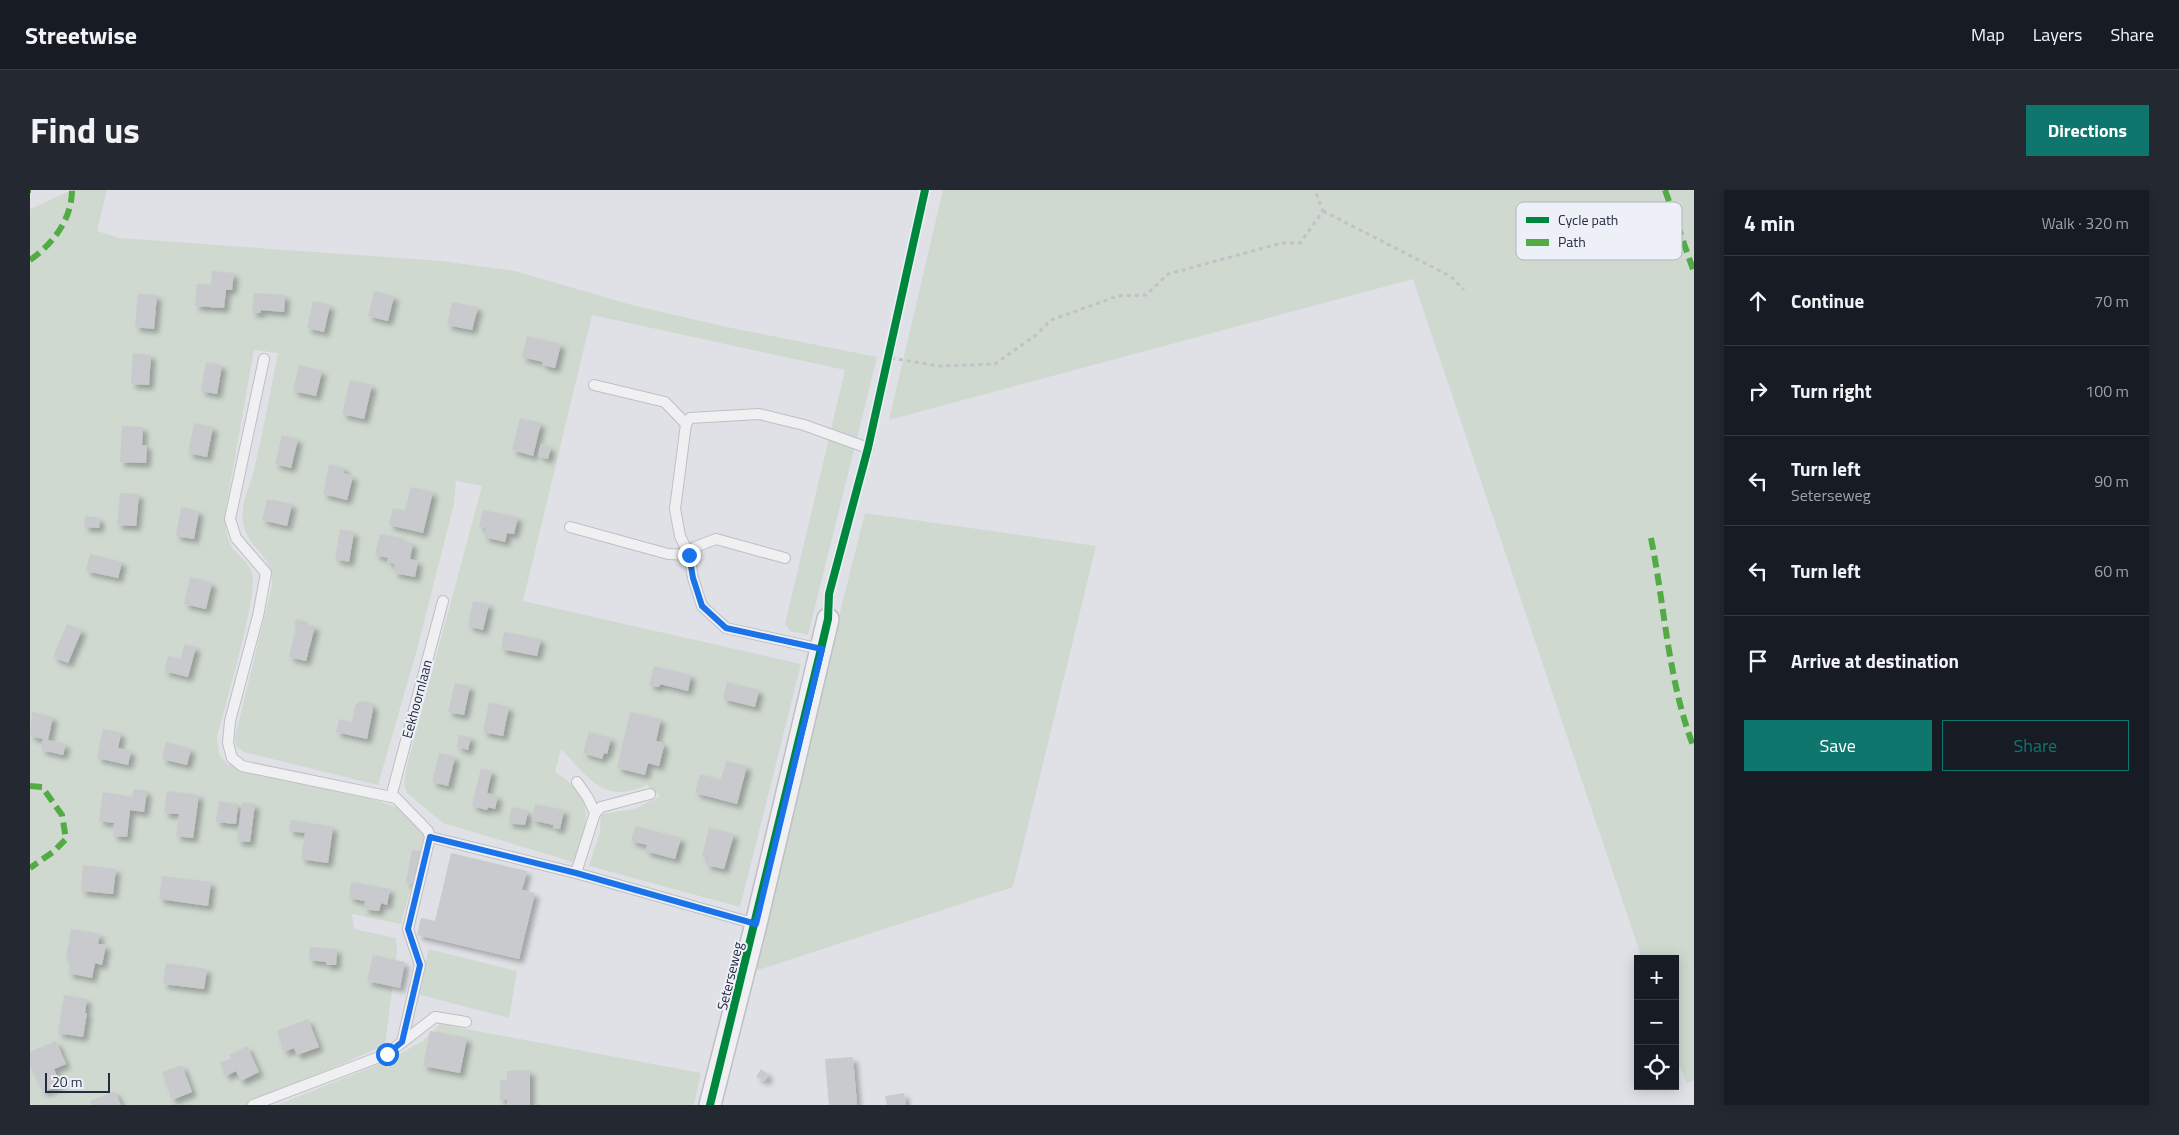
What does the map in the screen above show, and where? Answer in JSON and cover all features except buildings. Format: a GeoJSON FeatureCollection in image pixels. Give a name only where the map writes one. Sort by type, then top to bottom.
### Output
{"type":"FeatureCollection","features":[{"type":"Feature","properties":{"kind":"street","name":"Seterseweg"},"geometry":{"type":"LineString","coordinates":[[710,1105],[756,924],[828,619]]}},
{"type":"Feature","properties":{"kind":"lane"},"geometry":{"type":"LineString","coordinates":[[264,360],[230,519],[236,538],[266,573],[258,616],[230,721],[228,743],[232,758],[242,766],[396,798],[428,830],[430,837],[408,929],[420,965],[402,1042]]}},
{"type":"Feature","properties":{"kind":"lane"},"geometry":{"type":"LineString","coordinates":[[594,385],[665,402],[686,424]]}},
{"type":"Feature","properties":{"kind":"lane"},"geometry":{"type":"LineString","coordinates":[[822,649],[726,628],[702,606],[693,578],[689,555],[680,536],[675,509],[686,424],[690,418],[760,414],[804,425],[868,448]]}},
{"type":"Feature","properties":{"kind":"lane"},"geometry":{"type":"LineString","coordinates":[[570,526],[668,554],[689,555]]}},
{"type":"Feature","properties":{"kind":"lane"},"geometry":{"type":"LineString","coordinates":[[689,555],[695,547],[716,539],[785,558]]}},
{"type":"Feature","properties":{"kind":"lane","name":"Eekhoornlaan"},"geometry":{"type":"LineString","coordinates":[[391,797],[443,601]]}},
{"type":"Feature","properties":{"kind":"lane"},"geometry":{"type":"LineString","coordinates":[[577,782],[595,813]]}},
{"type":"Feature","properties":{"kind":"lane"},"geometry":{"type":"LineString","coordinates":[[576,873],[595,813],[601,807],[650,794]]}},
{"type":"Feature","properties":{"kind":"lane"},"geometry":{"type":"LineString","coordinates":[[430,837],[576,873],[756,924]]}},
{"type":"Feature","properties":{"kind":"lane"},"geometry":{"type":"LineString","coordinates":[[253,1105],[387,1054],[435,1017],[466,1022]]}},
{"type":"Feature","properties":{"kind":"path"},"geometry":{"type":"LineString","coordinates":[[1315,190],[1322,211],[1450,276],[1464,290]]}},
{"type":"Feature","properties":{"kind":"path"},"geometry":{"type":"LineString","coordinates":[[889,358],[939,366],[995,364],[1036,335],[1051,320],[1118,296],[1146,295],[1168,274],[1282,243],[1300,243],[1322,211]]}},
{"type":"Feature","properties":{"kind":"shaded area"},"geometry":{"type":"Polygon","coordinates":[[[72,190],[107,190],[97,231],[119,238],[441,261],[515,271],[632,305],[727,327],[877,357],[808,635],[790,631],[785,624],[845,370],[592,315],[523,601],[801,664],[740,907],[589,866],[600,832],[601,814],[635,809],[660,796],[647,785],[619,792],[608,790],[589,778],[561,749],[555,772],[578,791],[586,812],[583,835],[573,862],[443,823],[407,793],[404,784],[407,765],[482,486],[456,481],[454,504],[418,646],[378,785],[244,752],[236,746],[235,737],[272,586],[269,566],[245,531],[242,516],[254,470],[278,353],[254,350],[226,508],[229,541],[233,549],[250,569],[253,585],[246,627],[217,737],[219,754],[228,765],[375,800],[404,810],[426,833],[401,924],[352,914],[354,929],[396,938],[397,953],[385,1045],[248,1105],[30,1105],[30,209],[72,190]]]}},
{"type":"Feature","properties":{"kind":"shaded area"},"geometry":{"type":"Polygon","coordinates":[[[943,190],[1694,190],[1694,1080],[1687,1083],[1679,1065],[1679,955],[1641,955],[1413,279],[889,420],[943,190]]]}},
{"type":"Feature","properties":{"kind":"shaded area"},"geometry":{"type":"Polygon","coordinates":[[[865,513],[1096,546],[1013,887],[749,973],[865,513]]]}},
{"type":"Feature","properties":{"kind":"shaded area"},"geometry":{"type":"Polygon","coordinates":[[[429,949],[517,971],[509,1018],[417,994],[429,949]]]}},
{"type":"Feature","properties":{"kind":"shaded area"},"geometry":{"type":"Polygon","coordinates":[[[440,1024],[701,1073],[694,1105],[277,1105],[389,1060],[423,1041],[440,1024]]]}},
{"type":"Feature","properties":{"kind":"marked path"},"geometry":{"type":"LineString","coordinates":[[30,260],[60,230],[69,211],[72,190]]}},
{"type":"Feature","properties":{"kind":"marked path"},"geometry":{"type":"LineString","coordinates":[[1665,190],[1669,202]]}},
{"type":"Feature","properties":{"kind":"marked path"},"geometry":{"type":"LineString","coordinates":[[1682,238],[1694,272]]}},
{"type":"Feature","properties":{"kind":"marked path"},"geometry":{"type":"LineString","coordinates":[[1651,538],[1678,697],[1694,748]]}},
{"type":"Feature","properties":{"kind":"marked path"},"geometry":{"type":"LineString","coordinates":[[30,786],[42,787],[62,815],[66,839],[53,852],[30,868]]}},
{"type":"Feature","properties":{"kind":"cycle path"},"geometry":{"type":"LineString","coordinates":[[710,1105],[821,649],[828,619],[829,594],[868,448],[925,190]]}},
{"type":"Feature","properties":{"kind":"route"},"geometry":{"type":"LineString","coordinates":[[387,1054],[402,1042],[420,965],[408,929],[430,837],[576,873],[756,924],[822,649],[726,628],[702,606],[693,578],[689,555]]}}]}
